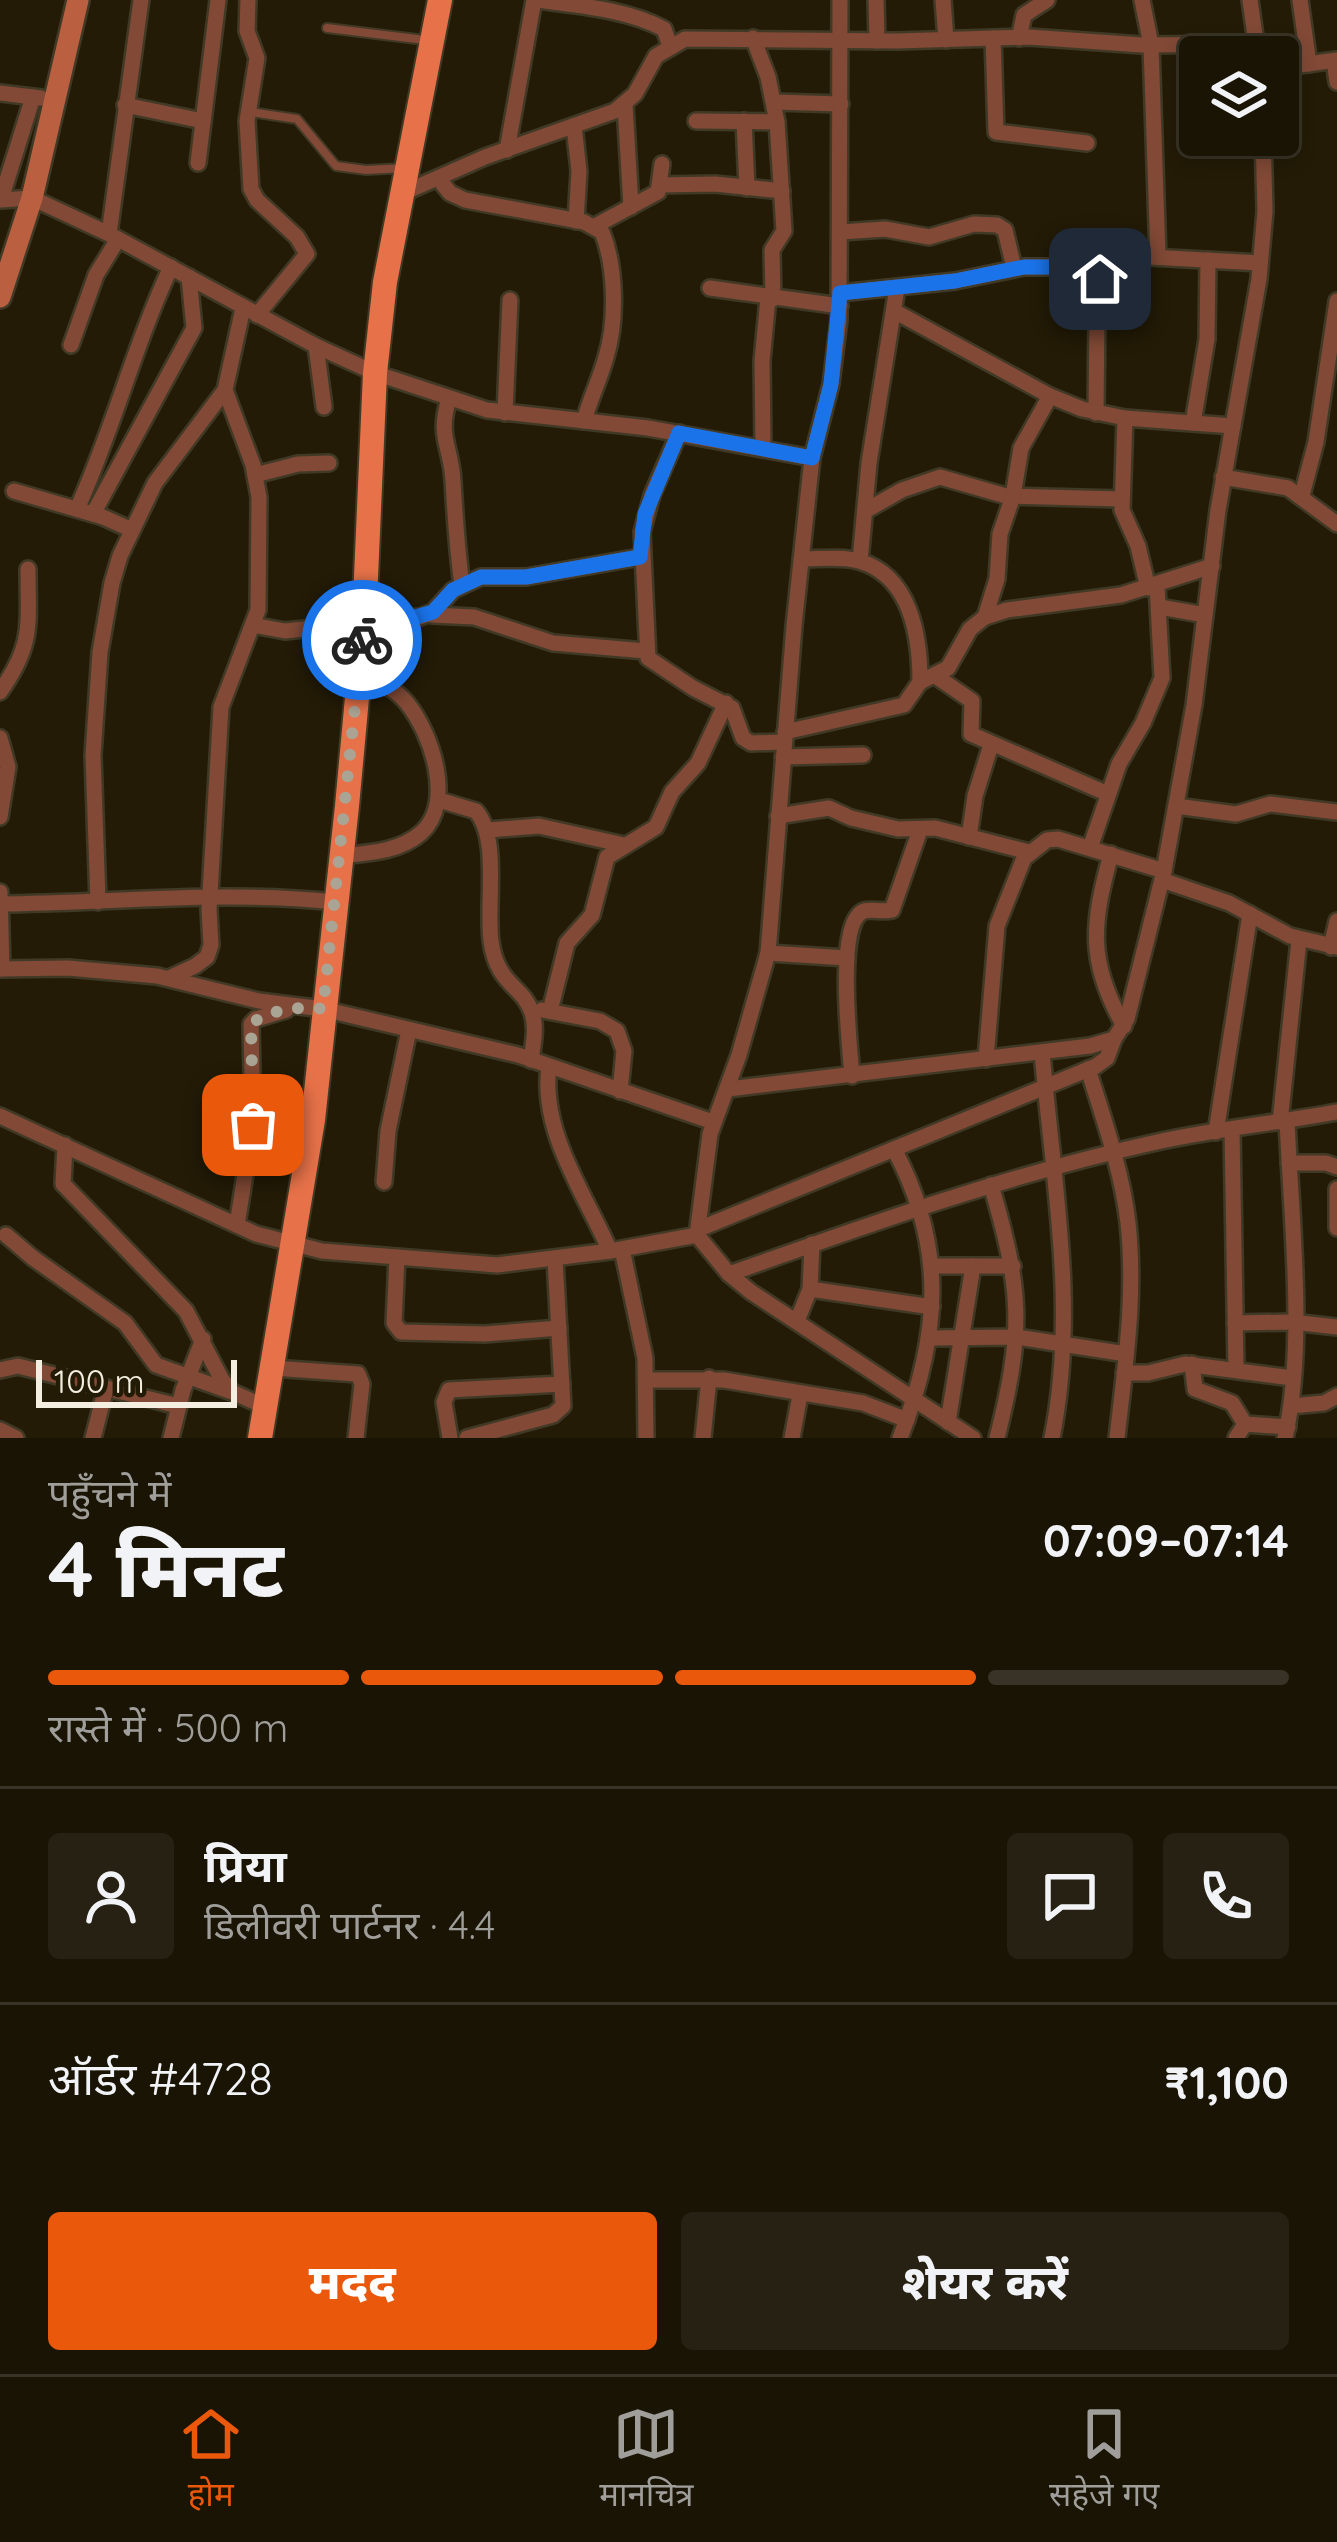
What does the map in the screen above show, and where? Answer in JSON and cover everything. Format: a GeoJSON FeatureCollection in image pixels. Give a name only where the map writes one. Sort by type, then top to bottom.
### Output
{"type":"FeatureCollection","features":[{"type":"Feature","properties":{"kind":"main road"},"geometry":{"type":"LineString","coordinates":[[260,1438],[313,1120],[312,1007],[335,902],[360,673],[375,373],[385,282],[440,0]]}},
{"type":"Feature","properties":{"kind":"street"},"geometry":{"type":"LineString","coordinates":[[0,294],[32,198],[78,0]]}},
{"type":"Feature","properties":{"kind":"street"},"geometry":{"type":"LineString","coordinates":[[71,345],[114,236],[124,105],[141,0]]}},
{"type":"Feature","properties":{"kind":"street"},"geometry":{"type":"LineString","coordinates":[[198,163],[218,0]]}},
{"type":"Feature","properties":{"kind":"street"},"geometry":{"type":"LineString","coordinates":[[98,902],[93,755],[100,652],[112,583],[132,530],[173,455],[225,389],[250,311],[307,254],[297,237],[253,195],[248,112],[256,58],[248,31],[248,0]]}},
{"type":"Feature","properties":{"kind":"street"},"geometry":{"type":"LineString","coordinates":[[507,149],[536,0],[656,24],[664,29],[670,46]]}},
{"type":"Feature","properties":{"kind":"street"},"geometry":{"type":"LineString","coordinates":[[840,0],[840,300],[831,384],[812,458],[768,953],[704,1156],[698,1232],[729,1274],[971,1437]]}},
{"type":"Feature","properties":{"kind":"street"},"geometry":{"type":"LineString","coordinates":[[876,0],[878,41]]}},
{"type":"Feature","properties":{"kind":"street"},"geometry":{"type":"LineString","coordinates":[[944,0],[946,40]]}},
{"type":"Feature","properties":{"kind":"street"},"geometry":{"type":"LineString","coordinates":[[1018,38],[1024,15],[1047,0]]}},
{"type":"Feature","properties":{"kind":"street"},"geometry":{"type":"LineString","coordinates":[[1142,0],[1151,45],[1158,257]]}},
{"type":"Feature","properties":{"kind":"street"},"geometry":{"type":"LineString","coordinates":[[1250,0],[1255,36]]}},
{"type":"Feature","properties":{"kind":"street"},"geometry":{"type":"LineString","coordinates":[[1300,0],[1309,64]]}},
{"type":"Feature","properties":{"kind":"street"},"geometry":{"type":"LineString","coordinates":[[753,38],[775,103],[784,231],[772,250],[762,361],[763,447]]}},
{"type":"Feature","properties":{"kind":"street"},"geometry":{"type":"LineString","coordinates":[[993,38],[992,124],[996,132],[1087,143]]}},
{"type":"Feature","properties":{"kind":"street"},"geometry":{"type":"LineString","coordinates":[[401,194],[625,105],[656,56],[685,39],[1018,38],[1179,47]]}},
{"type":"Feature","properties":{"kind":"street"},"geometry":{"type":"LineString","coordinates":[[1299,65],[1336,60],[1337,82]]}},
{"type":"Feature","properties":{"kind":"street"},"geometry":{"type":"LineString","coordinates":[[0,93],[56,100]]}},
{"type":"Feature","properties":{"kind":"street"},"geometry":{"type":"LineString","coordinates":[[33,97],[5,168],[0,200],[32,198],[114,236],[316,346],[375,373],[449,398],[505,413],[679,433],[812,458]]}},
{"type":"Feature","properties":{"kind":"street"},"geometry":{"type":"LineString","coordinates":[[775,103],[841,104]]}},
{"type":"Feature","properties":{"kind":"street"},"geometry":{"type":"LineString","coordinates":[[124,105],[203,121]]}},
{"type":"Feature","properties":{"kind":"street"},"geometry":{"type":"LineString","coordinates":[[625,105],[631,207]]}},
{"type":"Feature","properties":{"kind":"street"},"geometry":{"type":"LineString","coordinates":[[696,121],[777,122]]}},
{"type":"Feature","properties":{"kind":"street"},"geometry":{"type":"LineString","coordinates":[[745,121],[747,188]]}},
{"type":"Feature","properties":{"kind":"street"},"geometry":{"type":"LineString","coordinates":[[574,127],[579,171],[576,221]]}},
{"type":"Feature","properties":{"kind":"street"},"geometry":{"type":"LineString","coordinates":[[0,1115],[237,1225],[294,1245],[496,1265],[616,1251],[698,1232],[1088,1070],[1107,1058],[1119,1032],[1163,876],[1176,806],[1223,477],[1261,262],[1264,156]]}},
{"type":"Feature","properties":{"kind":"street"},"geometry":{"type":"LineString","coordinates":[[438,178],[450,193],[465,200],[596,226],[658,192],[662,164]]}},
{"type":"Feature","properties":{"kind":"street"},"geometry":{"type":"LineString","coordinates":[[661,185],[715,184],[782,191]]}},
{"type":"Feature","properties":{"kind":"street"},"geometry":{"type":"LineString","coordinates":[[841,232],[885,230],[929,237],[959,227],[997,224],[1005,230],[1014,268]]}},
{"type":"Feature","properties":{"kind":"street"},"geometry":{"type":"LineString","coordinates":[[584,421],[606,357],[611,325],[610,272],[605,240],[596,226]]}},
{"type":"Feature","properties":{"kind":"street"},"geometry":{"type":"LineString","coordinates":[[710,288],[771,298],[840,300],[1014,268],[1056,267],[1094,280],[1122,257],[1261,262]]}},
{"type":"Feature","properties":{"kind":"street"},"geometry":{"type":"LineString","coordinates":[[1193,423],[1208,339],[1208,260]]}},
{"type":"Feature","properties":{"kind":"street"},"geometry":{"type":"LineString","coordinates":[[85,511],[124,382],[171,267]]}},
{"type":"Feature","properties":{"kind":"street"},"geometry":{"type":"LineString","coordinates":[[85,511],[194,328],[189,277]]}},
{"type":"Feature","properties":{"kind":"street"},"geometry":{"type":"LineString","coordinates":[[1094,280],[1096,412]]}},
{"type":"Feature","properties":{"kind":"street"},"geometry":{"type":"LineString","coordinates":[[860,562],[897,288]]}},
{"type":"Feature","properties":{"kind":"street"},"geometry":{"type":"LineString","coordinates":[[505,413],[510,300]]}},
{"type":"Feature","properties":{"kind":"street"},"geometry":{"type":"LineString","coordinates":[[1302,495],[1316,442],[1337,301]]}},
{"type":"Feature","properties":{"kind":"street"},"geometry":{"type":"LineString","coordinates":[[894,311],[1050,396],[1096,412],[1233,426]]}},
{"type":"Feature","properties":{"kind":"street"},"geometry":{"type":"LineString","coordinates":[[316,346],[324,407]]}},
{"type":"Feature","properties":{"kind":"street"},"geometry":{"type":"LineString","coordinates":[[169,979],[207,957],[212,934],[221,707],[254,625],[259,595],[255,475],[225,389]]}},
{"type":"Feature","properties":{"kind":"street"},"geometry":{"type":"LineString","coordinates":[[985,617],[997,579],[1000,534],[1021,448],[1050,396]]}},
{"type":"Feature","properties":{"kind":"street"},"geometry":{"type":"LineString","coordinates":[[449,398],[442,422],[452,469],[462,585]]}},
{"type":"Feature","properties":{"kind":"street"},"geometry":{"type":"LineString","coordinates":[[1090,848],[1108,794],[1162,678],[1160,607],[1121,499],[1125,418]]}},
{"type":"Feature","properties":{"kind":"street"},"geometry":{"type":"LineString","coordinates":[[679,433],[645,514],[640,557],[648,658],[732,708],[742,739],[863,755]]}},
{"type":"Feature","properties":{"kind":"street"},"geometry":{"type":"LineString","coordinates":[[255,475],[298,464],[329,463]]}},
{"type":"Feature","properties":{"kind":"street"},"geometry":{"type":"LineString","coordinates":[[865,511],[940,477],[1012,496],[1121,499]]}},
{"type":"Feature","properties":{"kind":"street"},"geometry":{"type":"LineString","coordinates":[[1223,477],[1302,495],[1337,524]]}},
{"type":"Feature","properties":{"kind":"street"},"geometry":{"type":"LineString","coordinates":[[14,490],[132,530]]}},
{"type":"Feature","properties":{"kind":"street"},"geometry":{"type":"LineString","coordinates":[[427,615],[462,585],[481,577],[526,577],[640,557]]}},
{"type":"Feature","properties":{"kind":"street"},"geometry":{"type":"LineString","coordinates":[[801,559],[860,562],[880,571],[904,601],[918,633],[928,680]]}},
{"type":"Feature","properties":{"kind":"street"},"geometry":{"type":"LineString","coordinates":[[784,744],[904,705],[928,680],[948,668],[970,629],[985,617],[1153,587],[1212,566]]}},
{"type":"Feature","properties":{"kind":"street"},"geometry":{"type":"LineString","coordinates":[[0,692],[17,671],[26,642],[28,569]]}},
{"type":"Feature","properties":{"kind":"street"},"geometry":{"type":"LineString","coordinates":[[1160,607],[1205,615]]}},
{"type":"Feature","properties":{"kind":"street"},"geometry":{"type":"LineString","coordinates":[[254,625],[285,631],[427,615],[474,616],[553,643],[646,651]]}},
{"type":"Feature","properties":{"kind":"street"},"geometry":{"type":"LineString","coordinates":[[340,856],[401,846],[429,824],[440,800],[424,736],[408,704],[383,683],[360,673]]}},
{"type":"Feature","properties":{"kind":"street"},"geometry":{"type":"LineString","coordinates":[[928,680],[972,701],[970,734],[1108,794]]}},
{"type":"Feature","properties":{"kind":"street"},"geometry":{"type":"LineString","coordinates":[[550,1011],[567,943],[592,915],[608,857],[656,826],[677,783],[698,763],[726,704]]}},
{"type":"Feature","properties":{"kind":"street"},"geometry":{"type":"LineString","coordinates":[[0,738],[8,766],[0,818]]}},
{"type":"Feature","properties":{"kind":"street"},"geometry":{"type":"LineString","coordinates":[[969,837],[975,796],[991,745]]}},
{"type":"Feature","properties":{"kind":"street"},"geometry":{"type":"LineString","coordinates":[[440,800],[476,811],[488,830],[488,908],[495,960],[504,980],[532,1009],[531,1060]]}},
{"type":"Feature","properties":{"kind":"street"},"geometry":{"type":"LineString","coordinates":[[1176,806],[1236,814],[1264,805],[1337,812]]}},
{"type":"Feature","properties":{"kind":"street"},"geometry":{"type":"LineString","coordinates":[[778,816],[830,808],[860,820],[935,829],[1029,852]]}},
{"type":"Feature","properties":{"kind":"street"},"geometry":{"type":"LineString","coordinates":[[488,830],[539,826],[624,845]]}},
{"type":"Feature","properties":{"kind":"street"},"geometry":{"type":"LineString","coordinates":[[852,1076],[844,977],[859,913],[892,910],[920,830]]}},
{"type":"Feature","properties":{"kind":"street"},"geometry":{"type":"LineString","coordinates":[[986,1059],[994,938],[1029,852],[1052,838],[1111,854],[1217,898],[1299,940],[1334,947],[1337,921]]}},
{"type":"Feature","properties":{"kind":"street"},"geometry":{"type":"LineString","coordinates":[[1111,854],[1097,905],[1094,945],[1119,1032]]}},
{"type":"Feature","properties":{"kind":"street"},"geometry":{"type":"LineString","coordinates":[[0,892],[1,969],[83,968],[312,1007],[531,1060],[713,1122]]}},
{"type":"Feature","properties":{"kind":"street"},"geometry":{"type":"LineString","coordinates":[[0,904],[210,895],[335,902]]}},
{"type":"Feature","properties":{"kind":"street"},"geometry":{"type":"LineString","coordinates":[[1236,1370],[1224,1130],[1250,914]]}},
{"type":"Feature","properties":{"kind":"street"},"geometry":{"type":"LineString","coordinates":[[1192,1364],[1195,1389],[1232,1403],[1241,1431],[1287,1432],[1293,1322],[1289,1163],[1283,1121],[1299,940]]}},
{"type":"Feature","properties":{"kind":"street"},"geometry":{"type":"LineString","coordinates":[[768,953],[847,958]]}},
{"type":"Feature","properties":{"kind":"street"},"geometry":{"type":"LineString","coordinates":[[237,1225],[253,1125],[251,1024],[264,1016],[312,1007]]}},
{"type":"Feature","properties":{"kind":"street"},"geometry":{"type":"LineString","coordinates":[[532,1009],[600,1021],[617,1031],[624,1051],[620,1091]]}},
{"type":"Feature","properties":{"kind":"street"},"geometry":{"type":"LineString","coordinates":[[384,1182],[388,1131],[409,1030]]}},
{"type":"Feature","properties":{"kind":"street"},"geometry":{"type":"LineString","coordinates":[[728,1089],[1103,1044],[1119,1032]]}},
{"type":"Feature","properties":{"kind":"street"},"geometry":{"type":"LineString","coordinates":[[1042,1052],[1064,1261],[1064,1344],[1052,1438]]}},
{"type":"Feature","properties":{"kind":"street"},"geometry":{"type":"LineString","coordinates":[[549,1067],[545,1094],[551,1119],[616,1251],[639,1322],[647,1380],[646,1438]]}},
{"type":"Feature","properties":{"kind":"street"},"geometry":{"type":"LineString","coordinates":[[1088,1070],[1125,1201],[1131,1262],[1117,1438]]}},
{"type":"Feature","properties":{"kind":"street"},"geometry":{"type":"LineString","coordinates":[[729,1274],[920,1206],[1055,1167],[1224,1130],[1337,1112]]}},
{"type":"Feature","properties":{"kind":"street"},"geometry":{"type":"LineString","coordinates":[[64,1145],[62,1184],[186,1311],[232,1392]]}},
{"type":"Feature","properties":{"kind":"street"},"geometry":{"type":"LineString","coordinates":[[894,1149],[920,1206],[932,1266],[931,1338],[899,1438]]}},
{"type":"Feature","properties":{"kind":"street"},"geometry":{"type":"LineString","coordinates":[[1289,1163],[1337,1167]]}},
{"type":"Feature","properties":{"kind":"street"},"geometry":{"type":"LineString","coordinates":[[991,1185],[1018,1301],[1017,1337],[997,1438]]}},
{"type":"Feature","properties":{"kind":"street"},"geometry":{"type":"LineString","coordinates":[[1337,1189],[1337,1228]]}},
{"type":"Feature","properties":{"kind":"street"},"geometry":{"type":"LineString","coordinates":[[6,1235],[124,1323],[156,1365],[266,1407]]}},
{"type":"Feature","properties":{"kind":"street"},"geometry":{"type":"LineString","coordinates":[[797,1321],[810,1289],[812,1244]]}},
{"type":"Feature","properties":{"kind":"street"},"geometry":{"type":"LineString","coordinates":[[398,1257],[394,1323],[401,1332],[485,1334],[559,1328]]}},
{"type":"Feature","properties":{"kind":"street"},"geometry":{"type":"LineString","coordinates":[[477,1436],[560,1411],[555,1259]]}},
{"type":"Feature","properties":{"kind":"street"},"geometry":{"type":"LineString","coordinates":[[932,1266],[1013,1266]]}},
{"type":"Feature","properties":{"kind":"street"},"geometry":{"type":"LineString","coordinates":[[948,1422],[973,1266]]}},
{"type":"Feature","properties":{"kind":"street"},"geometry":{"type":"LineString","coordinates":[[810,1289],[932,1307]]}},
{"type":"Feature","properties":{"kind":"street"},"geometry":{"type":"LineString","coordinates":[[1235,1323],[1337,1327]]}},
{"type":"Feature","properties":{"kind":"street"},"geometry":{"type":"LineString","coordinates":[[931,1338],[1017,1337],[1126,1354]]}},
{"type":"Feature","properties":{"kind":"street"},"geometry":{"type":"LineString","coordinates":[[171,1438],[203,1339]]}},
{"type":"Feature","properties":{"kind":"street"},"geometry":{"type":"LineString","coordinates":[[1124,1372],[1148,1373],[1192,1364],[1292,1378]]}},
{"type":"Feature","properties":{"kind":"street"},"geometry":{"type":"LineString","coordinates":[[0,1370],[19,1366],[178,1406]]}},
{"type":"Feature","properties":{"kind":"street"},"geometry":{"type":"LineString","coordinates":[[273,1368],[358,1374],[362,1384],[356,1438]]}},
{"type":"Feature","properties":{"kind":"street"},"geometry":{"type":"LineString","coordinates":[[647,1380],[709,1378],[863,1403],[907,1420]]}},
{"type":"Feature","properties":{"kind":"street"},"geometry":{"type":"LineString","coordinates":[[703,1438],[709,1378]]}},
{"type":"Feature","properties":{"kind":"street"},"geometry":{"type":"LineString","coordinates":[[450,1438],[445,1402],[449,1390],[562,1384]]}},
{"type":"Feature","properties":{"kind":"street"},"geometry":{"type":"LineString","coordinates":[[93,1438],[106,1388]]}},
{"type":"Feature","properties":{"kind":"street"},"geometry":{"type":"LineString","coordinates":[[792,1438],[800,1396]]}},
{"type":"Feature","properties":{"kind":"street"},"geometry":{"type":"LineString","coordinates":[[1291,1406],[1324,1403],[1337,1396]]}},
{"type":"Feature","properties":{"kind":"street"},"geometry":{"type":"LineString","coordinates":[[0,1430],[16,1438]]}},
{"type":"Feature","properties":{"kind":"lane"},"geometry":{"type":"LineString","coordinates":[[327,28],[432,41]]}},
{"type":"Feature","properties":{"kind":"lane"},"geometry":{"type":"LineString","coordinates":[[248,112],[297,119],[336,166],[406,168]]}},
{"type":"Feature","properties":{"kind":"way so far"},"geometry":{"type":"LineString","coordinates":[[253,1125],[251,1024],[301,1006],[323,1009],[362,640]]}},
{"type":"Feature","properties":{"kind":"route"},"geometry":{"type":"LineString","coordinates":[[362,640],[364,622],[420,617],[442,605],[453,590],[481,577],[526,577],[640,557],[645,514],[679,433],[812,458],[831,384],[840,293],[955,281],[1024,267],[1056,267],[1083,279],[1100,279]]}}]}
